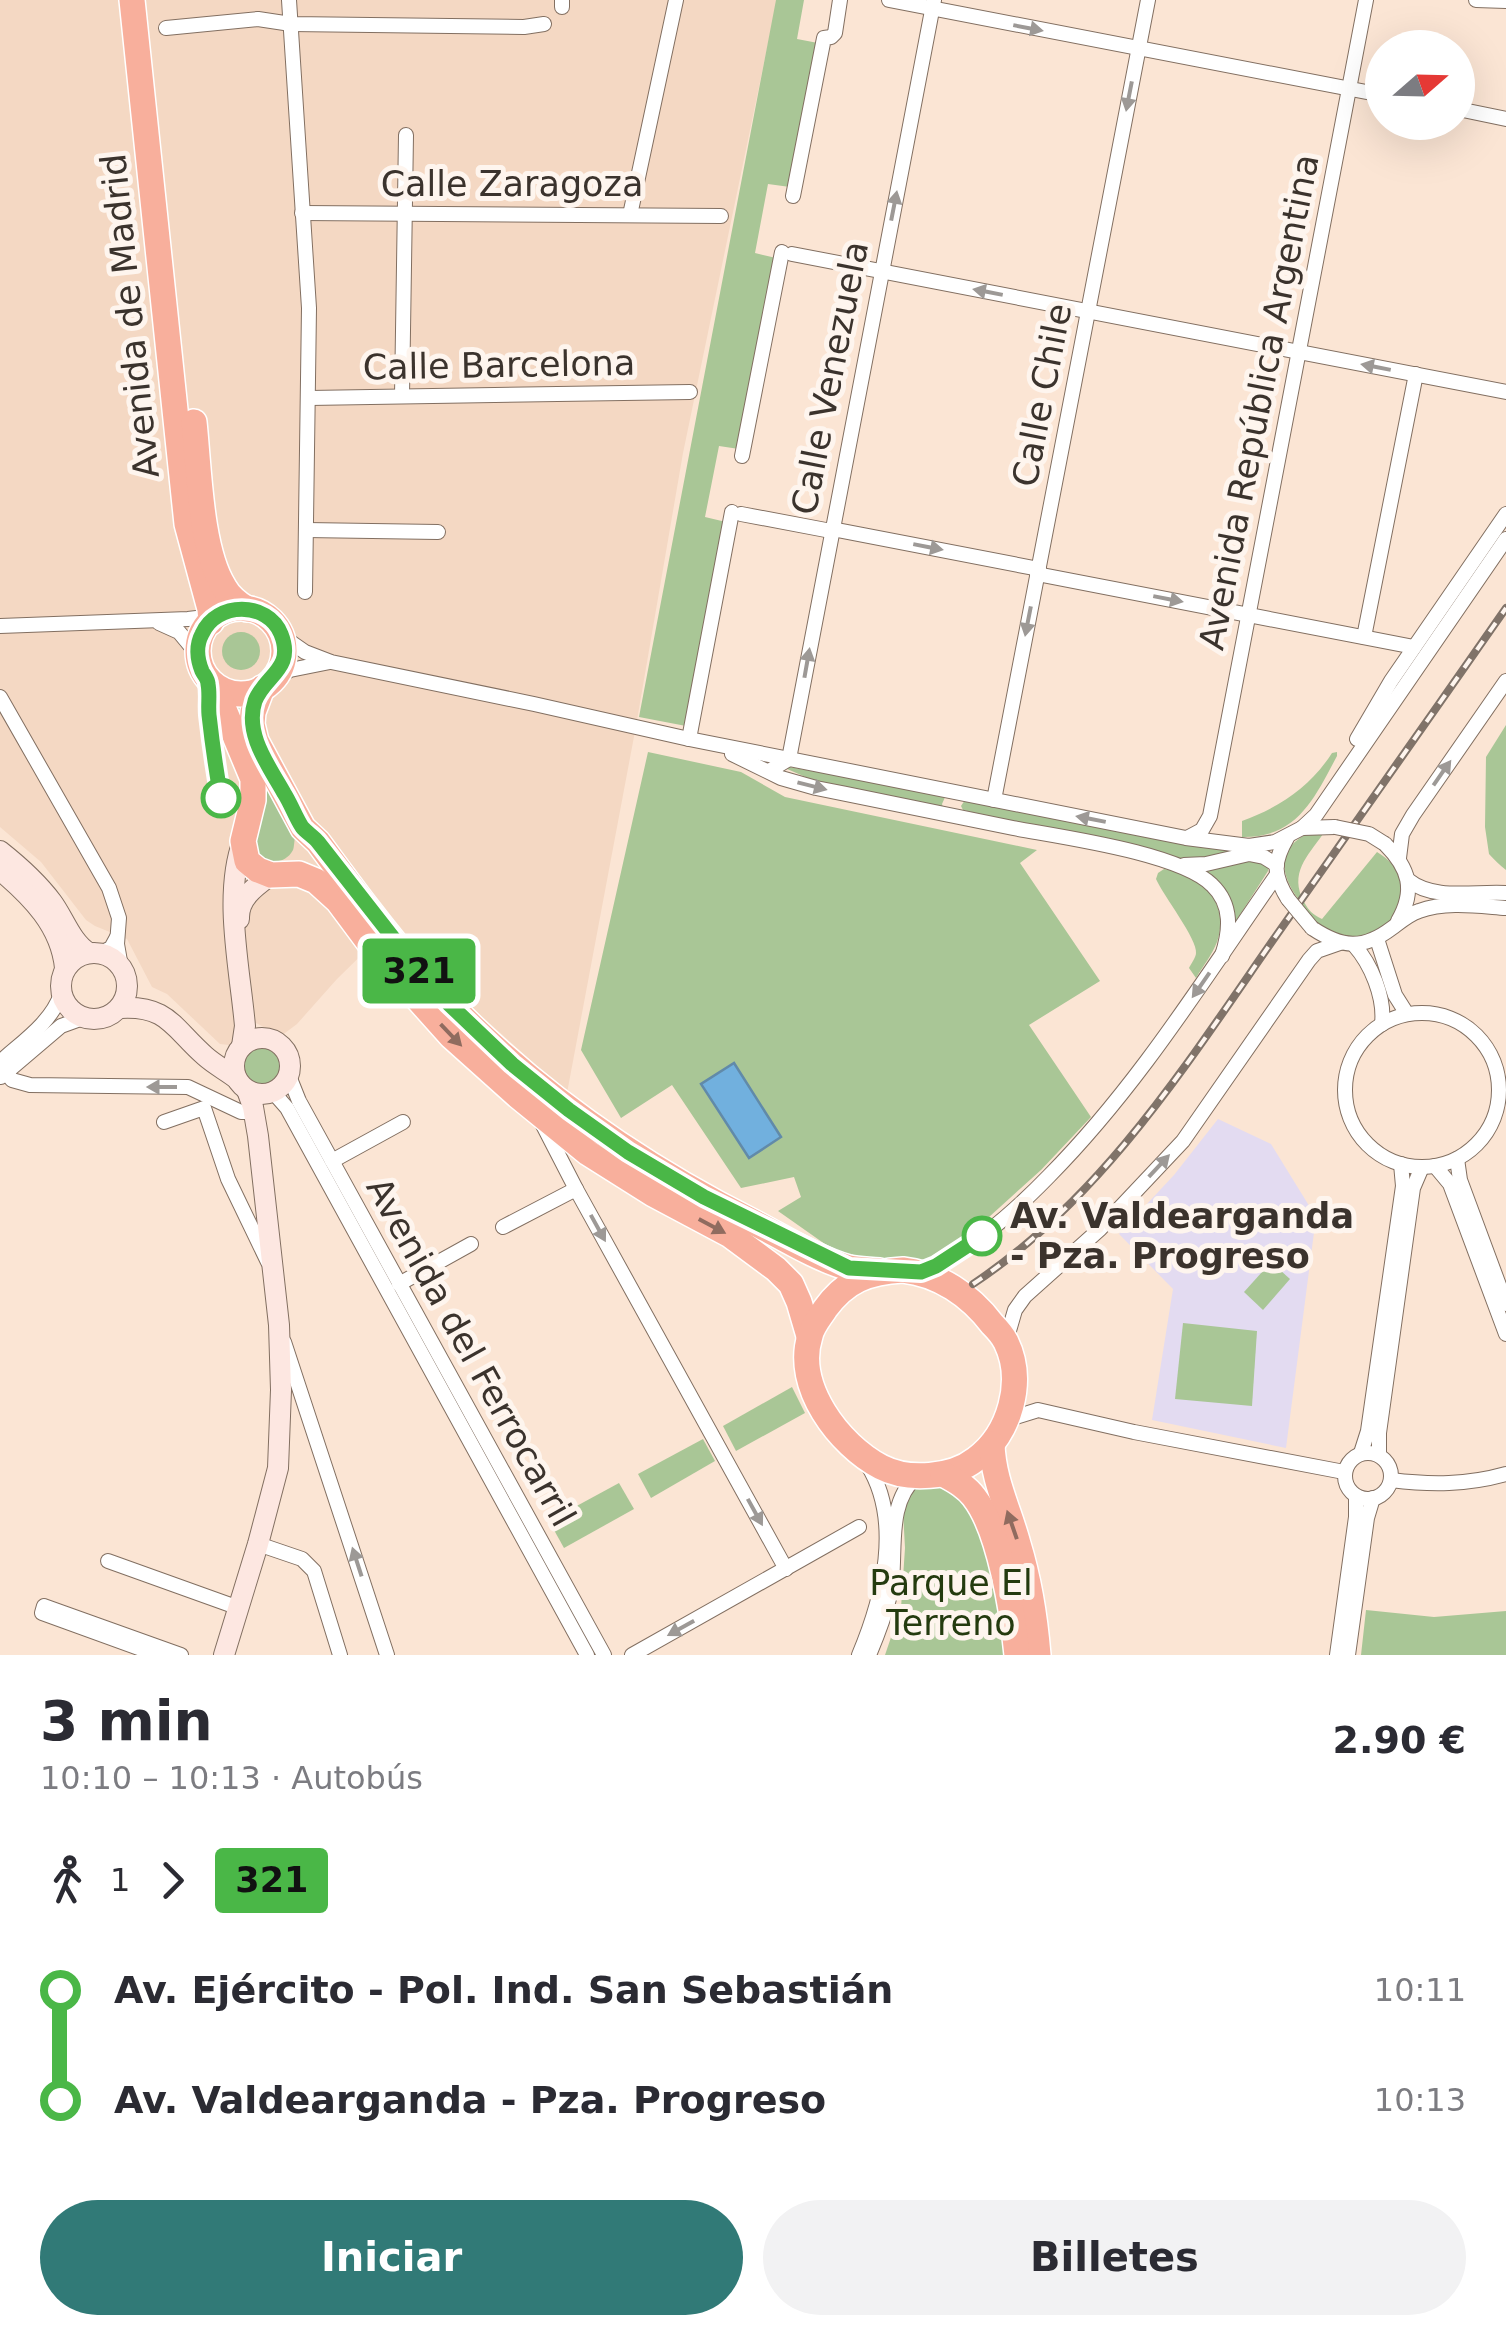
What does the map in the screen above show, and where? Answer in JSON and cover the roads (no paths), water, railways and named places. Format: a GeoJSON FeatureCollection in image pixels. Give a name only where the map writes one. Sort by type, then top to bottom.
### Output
{"type":"FeatureCollection","features":[{"type":"Feature","properties":{"kind":"highway","name":"Avenida de Madrid"},"geometry":{"type":"LineString","coordinates":[[132,0],[187,524],[214,618]]}},
{"type":"Feature","properties":{"kind":"highway","name":"Avenida de Madrid"},"geometry":{"type":"LineString","coordinates":[[148,0],[205,522],[216,572],[232,597],[246,609]]}},
{"type":"Feature","properties":{"kind":"highway"},"geometry":{"type":"LineString","coordinates":[[810,1336],[790,1284],[776,1269],[730,1236],[588,1153],[536,1111],[451,1036],[328,891],[306,876],[258,870],[247,861],[243,841],[254,779],[198,655],[202,634],[214,618],[227,611],[246,609],[271,619],[282,636],[284,659],[253,712],[252,724],[256,741],[303,828],[449,1004],[512,1064],[628,1152],[704,1197],[849,1268],[921,1272],[961,1292],[987,1316],[1006,1342],[1014,1382],[1006,1420],[992,1444],[974,1461],[930,1475]]}},
{"type":"Feature","properties":{"kind":"highway"},"geometry":{"type":"LineString","coordinates":[[215,688],[239,694],[254,692],[268,683]]}},
{"type":"Feature","properties":{"kind":"highway"},"geometry":{"type":"LineString","coordinates":[[278,874],[296,866],[306,850],[303,828]]}},
{"type":"Feature","properties":{"kind":"highway"},"geometry":{"type":"LineString","coordinates":[[878,1272],[863,1276],[842,1290],[827,1306],[810,1336],[807,1359],[817,1400],[835,1430],[885,1470],[957,1482],[974,1496],[988,1524],[1010,1603],[1017,1655]]}},
{"type":"Feature","properties":{"kind":"highway"},"geometry":{"type":"LineString","coordinates":[[992,1444],[997,1482],[1029,1587],[1038,1655]]}},
{"type":"Feature","properties":{"kind":"main road"},"geometry":{"type":"LineString","coordinates":[[224,1655],[278,1468],[282,1390],[256,1094],[234,1064],[246,1026],[232,892],[243,841]]}},
{"type":"Feature","properties":{"kind":"main road"},"geometry":{"type":"LineString","coordinates":[[0,851],[34,880],[77,943],[110,957],[136,991],[179,1014],[222,1055],[231,1056],[254,1039],[267,1038]]}},
{"type":"Feature","properties":{"kind":"main road"},"geometry":{"type":"LineString","coordinates":[[0,870],[40,909],[60,941],[65,968]]}},
{"type":"Feature","properties":{"kind":"main road"},"geometry":{"type":"LineString","coordinates":[[256,1094],[283,1086],[290,1063],[286,1051],[258,1033],[250,1019],[238,912],[247,895],[278,874]]}},
{"type":"Feature","properties":{"kind":"main road"},"geometry":{"type":"LineString","coordinates":[[95,953],[75,958],[65,968],[61,994],[73,1012],[83,1018],[104,1018],[120,1008],[161,1014],[206,1058],[256,1094]]}},
{"type":"Feature","properties":{"kind":"main road"},"geometry":{"type":"LineString","coordinates":[[120,1008],[125,997],[124,976]]}},
{"type":"Feature","properties":{"kind":"street"},"geometry":{"type":"LineString","coordinates":[[289,0],[309,308],[305,592]]}},
{"type":"Feature","properties":{"kind":"street"},"geometry":{"type":"LineString","coordinates":[[630,215],[676,0]]}},
{"type":"Feature","properties":{"kind":"street"},"geometry":{"type":"LineString","coordinates":[[793,196],[824,38],[835,33],[840,0]]}},
{"type":"Feature","properties":{"kind":"street"},"geometry":{"type":"LineString","coordinates":[[889,0],[933,5],[1365,92]]}},
{"type":"Feature","properties":{"kind":"street","name":"Calle Chile"},"geometry":{"type":"LineString","coordinates":[[994,800],[1148,0]]}},
{"type":"Feature","properties":{"kind":"street","name":"Avenida República Argentina"},"geometry":{"type":"LineString","coordinates":[[1210,816],[1366,0]]}},
{"type":"Feature","properties":{"kind":"street"},"geometry":{"type":"LineString","coordinates":[[1476,0],[1506,0]]}},
{"type":"Feature","properties":{"kind":"street","name":"Calle Venezuela"},"geometry":{"type":"LineString","coordinates":[[790,758],[933,5]]}},
{"type":"Feature","properties":{"kind":"street"},"geometry":{"type":"LineString","coordinates":[[166,28],[258,20],[291,24],[544,24]]}},
{"type":"Feature","properties":{"kind":"street"},"geometry":{"type":"LineString","coordinates":[[1475,113],[1506,119]]}},
{"type":"Feature","properties":{"kind":"street"},"geometry":{"type":"LineString","coordinates":[[402,396],[406,135]]}},
{"type":"Feature","properties":{"kind":"street","name":"Calle Zaragoza"},"geometry":{"type":"LineString","coordinates":[[302,213],[722,216]]}},
{"type":"Feature","properties":{"kind":"street"},"geometry":{"type":"LineString","coordinates":[[742,456],[787,253],[1506,392]]}},
{"type":"Feature","properties":{"kind":"street"},"geometry":{"type":"LineString","coordinates":[[1364,637],[1416,374]]}},
{"type":"Feature","properties":{"kind":"street","name":"Calle Barcelona"},"geometry":{"type":"LineString","coordinates":[[308,398],[690,392]]}},
{"type":"Feature","properties":{"kind":"street"},"geometry":{"type":"LineString","coordinates":[[689,739],[737,513],[1414,647]]}},
{"type":"Feature","properties":{"kind":"street"},"geometry":{"type":"LineString","coordinates":[[1341,777],[1347,757],[1391,681],[1506,514]]}},
{"type":"Feature","properties":{"kind":"street"},"geometry":{"type":"LineString","coordinates":[[306,530],[438,532]]}},
{"type":"Feature","properties":{"kind":"street"},"geometry":{"type":"LineString","coordinates":[[282,636],[305,652],[330,662],[689,739],[1186,838],[1264,845],[1287,837],[1316,814],[1506,538]]}},
{"type":"Feature","properties":{"kind":"street"},"geometry":{"type":"LineString","coordinates":[[0,626],[214,618]]}},
{"type":"Feature","properties":{"kind":"street"},"geometry":{"type":"LineString","coordinates":[[149,620],[179,632],[198,655]]}},
{"type":"Feature","properties":{"kind":"street"},"geometry":{"type":"LineString","coordinates":[[268,683],[290,670],[330,662]]}},
{"type":"Feature","properties":{"kind":"street"},"geometry":{"type":"LineString","coordinates":[[1399,858],[1402,834],[1412,815],[1506,681]]}},
{"type":"Feature","properties":{"kind":"street"},"geometry":{"type":"LineString","coordinates":[[0,697],[108,888],[119,918],[117,936],[124,976]]}},
{"type":"Feature","properties":{"kind":"street"},"geometry":{"type":"LineString","coordinates":[[689,739],[742,758],[781,778],[816,788],[1123,850],[1178,865],[1200,874],[1224,901],[1230,928],[1222,956]]}},
{"type":"Feature","properties":{"kind":"street"},"geometry":{"type":"LineString","coordinates":[[769,771],[790,758]]}},
{"type":"Feature","properties":{"kind":"street"},"geometry":{"type":"LineString","coordinates":[[956,816],[952,803],[961,794]]}},
{"type":"Feature","properties":{"kind":"street"},"geometry":{"type":"LineString","coordinates":[[1186,838],[1202,830],[1210,816]]}},
{"type":"Feature","properties":{"kind":"street"},"geometry":{"type":"LineString","coordinates":[[1210,816],[1222,843]]}},
{"type":"Feature","properties":{"kind":"street"},"geometry":{"type":"LineString","coordinates":[[1302,828],[1335,826],[1369,834],[1399,858],[1408,880],[1419,889],[1506,893]]}},
{"type":"Feature","properties":{"kind":"street"},"geometry":{"type":"LineString","coordinates":[[921,1272],[990,1230],[1024,1202],[1132,1082],[1222,956],[1276,871],[1279,851],[1287,837]]}},
{"type":"Feature","properties":{"kind":"street"},"geometry":{"type":"LineString","coordinates":[[1178,865],[1206,864],[1249,854],[1264,856],[1276,871],[1288,899],[1312,928],[1363,955],[1382,1002],[1382,1024]]}},
{"type":"Feature","properties":{"kind":"street"},"geometry":{"type":"LineString","coordinates":[[1396,926],[1403,913],[1408,880]]}},
{"type":"Feature","properties":{"kind":"street"},"geometry":{"type":"LineString","coordinates":[[1006,1342],[1015,1310],[1025,1296],[1100,1229],[1183,1141],[1317,951],[1376,938],[1421,910],[1444,905],[1506,908]]}},
{"type":"Feature","properties":{"kind":"street"},"geometry":{"type":"LineString","coordinates":[[95,953],[111,948],[117,936]]}},
{"type":"Feature","properties":{"kind":"street"},"geometry":{"type":"LineString","coordinates":[[1376,938],[1395,995],[1407,1014]]}},
{"type":"Feature","properties":{"kind":"street"},"geometry":{"type":"LineString","coordinates":[[2,1070],[57,1007],[61,994]]}},
{"type":"Feature","properties":{"kind":"street"},"geometry":{"type":"LineString","coordinates":[[1379,1455],[1413,1188],[1429,1167],[1457,1159],[1476,1146],[1492,1124],[1499,1090],[1495,1064],[1485,1045],[1465,1026],[1437,1014],[1407,1014],[1382,1024],[1353,1054],[1345,1096],[1350,1117],[1375,1151],[1401,1164],[1429,1167],[1444,1174],[1506,1334]]}},
{"type":"Feature","properties":{"kind":"street"},"geometry":{"type":"LineString","coordinates":[[2,1070],[61,1026],[83,1018]]}},
{"type":"Feature","properties":{"kind":"street"},"geometry":{"type":"LineString","coordinates":[[2,1070],[12,1080],[30,1085],[188,1087],[241,1112],[256,1094]]}},
{"type":"Feature","properties":{"kind":"street","name":"Avenida del Ferrocarril"},"geometry":{"type":"LineString","coordinates":[[289,1076],[604,1655]]}},
{"type":"Feature","properties":{"kind":"street","name":"Avenida del Ferrocarril"},"geometry":{"type":"LineString","coordinates":[[256,1094],[287,1108],[584,1650]]}},
{"type":"Feature","properties":{"kind":"street"},"geometry":{"type":"LineString","coordinates":[[164,1122],[204,1108],[228,1179],[272,1272]]}},
{"type":"Feature","properties":{"kind":"street"},"geometry":{"type":"LineString","coordinates":[[536,1111],[788,1568]]}},
{"type":"Feature","properties":{"kind":"street"},"geometry":{"type":"LineString","coordinates":[[332,1160],[403,1122]]}},
{"type":"Feature","properties":{"kind":"street"},"geometry":{"type":"LineString","coordinates":[[1457,1159],[1460,1180],[1506,1304]]}},
{"type":"Feature","properties":{"kind":"street"},"geometry":{"type":"LineString","coordinates":[[1362,1453],[1404,1186],[1401,1164]]}},
{"type":"Feature","properties":{"kind":"street"},"geometry":{"type":"LineString","coordinates":[[503,1227],[576,1189]]}},
{"type":"Feature","properties":{"kind":"street"},"geometry":{"type":"LineString","coordinates":[[399,1284],[472,1244]]}},
{"type":"Feature","properties":{"kind":"street"},"geometry":{"type":"LineString","coordinates":[[279,1325],[387,1655]]}},
{"type":"Feature","properties":{"kind":"street"},"geometry":{"type":"LineString","coordinates":[[1014,1382],[1038,1410]]}},
{"type":"Feature","properties":{"kind":"street"},"geometry":{"type":"LineString","coordinates":[[282,1390],[294,1394],[306,1407]]}},
{"type":"Feature","properties":{"kind":"street"},"geometry":{"type":"LineString","coordinates":[[1006,1420],[1038,1410],[1344,1472]]}},
{"type":"Feature","properties":{"kind":"street"},"geometry":{"type":"LineString","coordinates":[[858,1452],[876,1480],[886,1525],[879,1593],[859,1655]]}},
{"type":"Feature","properties":{"kind":"street"},"geometry":{"type":"LineString","coordinates":[[1379,1455],[1390,1470],[1387,1489],[1373,1498],[1356,1496],[1349,1490],[1344,1472],[1354,1456],[1379,1455]]}},
{"type":"Feature","properties":{"kind":"street"},"geometry":{"type":"LineString","coordinates":[[1391,1480],[1454,1484],[1506,1474]]}},
{"type":"Feature","properties":{"kind":"street"},"geometry":{"type":"LineString","coordinates":[[869,1655],[890,1595],[896,1518],[902,1494],[930,1475]]}},
{"type":"Feature","properties":{"kind":"street"},"geometry":{"type":"LineString","coordinates":[[1336,1655],[1356,1496]]}},
{"type":"Feature","properties":{"kind":"street"},"geometry":{"type":"LineString","coordinates":[[1348,1655],[1373,1498]]}},
{"type":"Feature","properties":{"kind":"street"},"geometry":{"type":"LineString","coordinates":[[632,1655],[859,1528]]}},
{"type":"Feature","properties":{"kind":"street"},"geometry":{"type":"LineString","coordinates":[[258,1544],[302,1559],[314,1571],[340,1655]]}},
{"type":"Feature","properties":{"kind":"street"},"geometry":{"type":"LineString","coordinates":[[108,1561],[238,1608]]}},
{"type":"Feature","properties":{"kind":"street"},"geometry":{"type":"LineString","coordinates":[[158,1655],[42,1613],[44,1606],[181,1655]]}},
{"type":"Feature","properties":{"kind":"street"},"geometry":{"type":"LineString","coordinates":[[565,1655],[584,1650]]}},
{"type":"Feature","properties":{"kind":"water"},"geometry":{"type":"Polygon","coordinates":[[[734,1063],[781,1137],[749,1158],[701,1084],[734,1063]]]}},
{"type":"Feature","properties":{"kind":"railway"},"geometry":{"type":"LineString","coordinates":[[973,1284],[1061,1212],[1138,1128],[1506,608]]}},
{"type":"Feature","properties":{"kind":"place","name":"Av. Valdearganda - Pza. Progreso"},"geometry":{"type":"Point","coordinates":[982,1236]}},
{"type":"Feature","properties":{"kind":"park label","name":"Parque El Terreno"},"geometry":{"type":"Point","coordinates":[951,1603]}}]}
